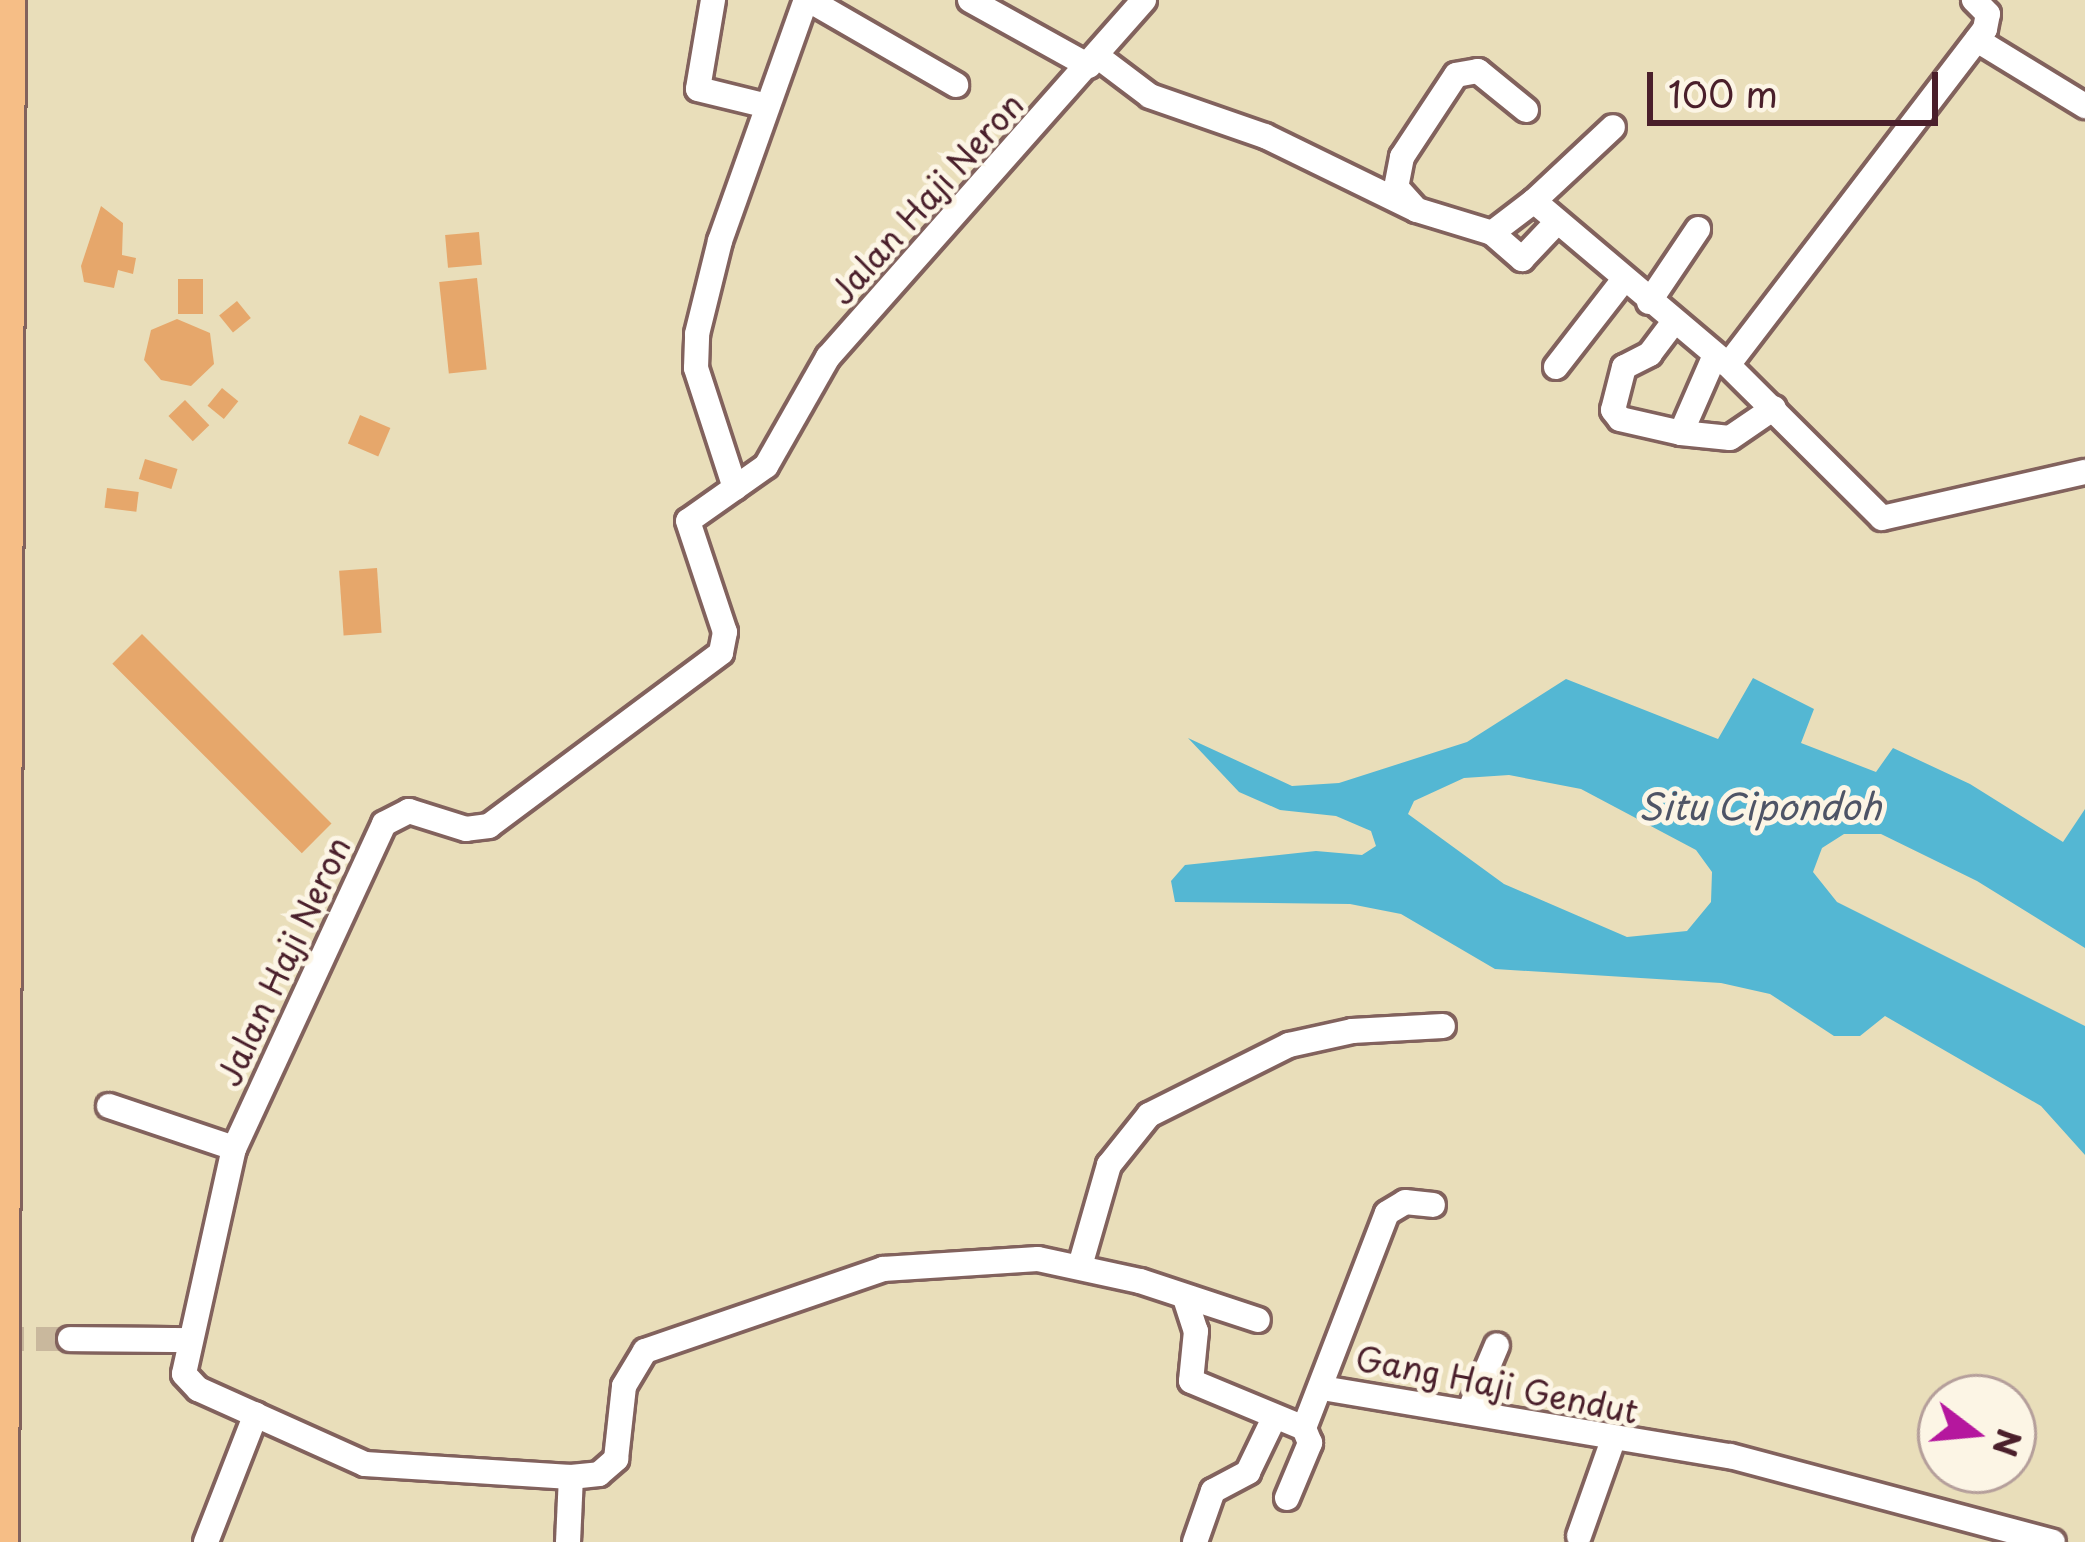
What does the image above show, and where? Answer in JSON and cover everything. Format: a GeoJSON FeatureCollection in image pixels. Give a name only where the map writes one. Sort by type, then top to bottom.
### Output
{"type":"FeatureCollection","features":[{"type":"Feature","properties":{"kind":"highway"},"geometry":{"type":"LineString","coordinates":[[0,1542],[7,0]]}},
{"type":"Feature","properties":{"kind":"street"},"geometry":{"type":"LineString","coordinates":[[713,0],[698,89],[767,106]]}},
{"type":"Feature","properties":{"kind":"street"},"geometry":{"type":"LineString","coordinates":[[736,488],[703,397],[697,334],[767,106],[808,0],[956,85]]}},
{"type":"Feature","properties":{"kind":"street"},"geometry":{"type":"LineString","coordinates":[[970,0],[1093,61],[1150,96],[1264,136],[1417,210],[1492,233],[1522,259],[1556,223]]}},
{"type":"Feature","properties":{"kind":"street","name":"Jalan Haji Neron"},"geometry":{"type":"LineString","coordinates":[[187,1349],[234,1148],[383,824],[409,811],[466,829],[489,826],[725,646],[686,530],[694,514],[736,488],[777,453],[828,357],[1144,0]]}},
{"type":"Feature","properties":{"kind":"street"},"geometry":{"type":"LineString","coordinates":[[1681,434],[1722,360],[1977,40],[1989,20],[1974,0]]}},
{"type":"Feature","properties":{"kind":"street"},"geometry":{"type":"LineString","coordinates":[[1977,40],[2085,106]]}},
{"type":"Feature","properties":{"kind":"street"},"geometry":{"type":"LineString","coordinates":[[1417,210],[1396,187],[1396,171],[1456,75],[1478,71],[1526,110]]}},
{"type":"Feature","properties":{"kind":"street"},"geometry":{"type":"LineString","coordinates":[[1492,233],[1534,201],[1612,127]]}},
{"type":"Feature","properties":{"kind":"street"},"geometry":{"type":"LineString","coordinates":[[1534,201],[1622,282],[1722,360],[1892,521],[2085,472]]}},
{"type":"Feature","properties":{"kind":"street"},"geometry":{"type":"LineString","coordinates":[[1648,302],[1698,229]]}},
{"type":"Feature","properties":{"kind":"street"},"geometry":{"type":"LineString","coordinates":[[1556,367],[1622,282]]}},
{"type":"Feature","properties":{"kind":"street"},"geometry":{"type":"LineString","coordinates":[[1672,323],[1651,354],[1630,358],[1613,410],[1632,424],[1730,438],[1774,408]]}},
{"type":"Feature","properties":{"kind":"street"},"geometry":{"type":"LineString","coordinates":[[1080,1266],[1109,1165],[1149,1114],[1289,1045],[1352,1031],[1443,1026]]}},
{"type":"Feature","properties":{"kind":"street"},"geometry":{"type":"LineString","coordinates":[[109,1106],[234,1148]]}},
{"type":"Feature","properties":{"kind":"street"},"geometry":{"type":"LineString","coordinates":[[1322,1388],[1387,1213],[1405,1202],[1433,1205]]}},
{"type":"Feature","properties":{"kind":"street"},"geometry":{"type":"LineString","coordinates":[[70,1339],[187,1349],[190,1384],[365,1464],[571,1477],[599,1474],[616,1459],[630,1370],[657,1345],[907,1265],[993,1257],[1080,1266],[1258,1320]]}},
{"type":"Feature","properties":{"kind":"street"},"geometry":{"type":"LineString","coordinates":[[1186,1301],[1196,1331],[1191,1382],[1304,1427]]}},
{"type":"Feature","properties":{"kind":"street"},"geometry":{"type":"LineString","coordinates":[[1470,1409],[1497,1345]]}},
{"type":"Feature","properties":{"kind":"street","name":"Gang Haji Gendut"},"geometry":{"type":"LineString","coordinates":[[1287,1498],[1310,1443],[1304,1427],[1322,1388],[1470,1409],[1613,1440],[1730,1456],[2053,1542]]}},
{"type":"Feature","properties":{"kind":"street"},"geometry":{"type":"LineString","coordinates":[[206,1542],[256,1414]]}},
{"type":"Feature","properties":{"kind":"street"},"geometry":{"type":"LineString","coordinates":[[1195,1542],[1214,1491],[1248,1472],[1274,1418]]}},
{"type":"Feature","properties":{"kind":"street"},"geometry":{"type":"LineString","coordinates":[[1579,1536],[1613,1440]]}},
{"type":"Feature","properties":{"kind":"street"},"geometry":{"type":"LineString","coordinates":[[568,1542],[571,1477]]}},
{"type":"Feature","properties":{"kind":"water","name":"Situ Cipondoh"},"geometry":{"type":"Polygon","coordinates":[[[1753,678],[1814,709],[1801,743],[1876,772],[1893,748],[1970,784],[2063,842],[2085,809],[2085,948],[1977,881],[1881,834],[1844,834],[1822,848],[1813,872],[1837,902],[2085,1026],[2085,1155],[2041,1106],[1885,1016],[1860,1036],[1834,1036],[1770,994],[1721,983],[1495,969],[1401,914],[1350,904],[1175,902],[1171,881],[1185,865],[1316,851],[1362,855],[1376,846],[1371,831],[1336,816],[1280,810],[1239,792],[1188,738],[1292,786],[1339,783],[1467,742],[1566,679],[1718,739],[1753,678]],[[1509,775],[1464,778],[1414,801],[1408,814],[1504,884],[1627,937],[1687,931],[1711,902],[1712,872],[1696,850],[1581,789],[1509,775]]]}},
{"type":"Feature","properties":{"kind":"building"},"geometry":{"type":"Polygon","coordinates":[[[101,206],[123,223],[122,255],[136,258],[133,274],[118,270],[114,288],[84,282],[81,266],[101,206]]]}},
{"type":"Feature","properties":{"kind":"building"},"geometry":{"type":"Polygon","coordinates":[[[479,232],[482,265],[448,268],[445,235],[479,232]]]}},
{"type":"Feature","properties":{"kind":"building"},"geometry":{"type":"Polygon","coordinates":[[[477,278],[487,369],[449,373],[439,282],[477,278]]]}},
{"type":"Feature","properties":{"kind":"building"},"geometry":{"type":"Polygon","coordinates":[[[178,279],[203,279],[203,314],[178,314],[178,279]]]}},
{"type":"Feature","properties":{"kind":"building"},"geometry":{"type":"Polygon","coordinates":[[[237,301],[251,318],[233,333],[219,315],[237,301]]]}},
{"type":"Feature","properties":{"kind":"building"},"geometry":{"type":"Polygon","coordinates":[[[177,319],[210,333],[214,364],[191,386],[161,380],[144,360],[151,330],[177,319]]]}},
{"type":"Feature","properties":{"kind":"building"},"geometry":{"type":"Polygon","coordinates":[[[222,388],[238,401],[224,419],[208,406],[222,388]]]}},
{"type":"Feature","properties":{"kind":"building"},"geometry":{"type":"Polygon","coordinates":[[[185,400],[209,425],[193,441],[168,416],[185,400]]]}},
{"type":"Feature","properties":{"kind":"building"},"geometry":{"type":"Polygon","coordinates":[[[360,415],[390,428],[378,456],[348,444],[360,415]]]}},
{"type":"Feature","properties":{"kind":"building"},"geometry":{"type":"Polygon","coordinates":[[[145,459],[178,469],[171,489],[139,479],[145,459]]]}},
{"type":"Feature","properties":{"kind":"building"},"geometry":{"type":"Polygon","coordinates":[[[107,488],[139,492],[136,512],[105,508],[107,488]]]}},
{"type":"Feature","properties":{"kind":"building"},"geometry":{"type":"Polygon","coordinates":[[[377,568],[382,633],[344,635],[339,571],[377,568]]]}},
{"type":"Feature","properties":{"kind":"building"},"geometry":{"type":"Polygon","coordinates":[[[142,634],[332,824],[302,853],[112,664],[142,634]]]}},
{"type":"Feature","properties":{"kind":"tunnel"},"geometry":{"type":"LineString","coordinates":[[0,1339],[70,1339]]}}]}
